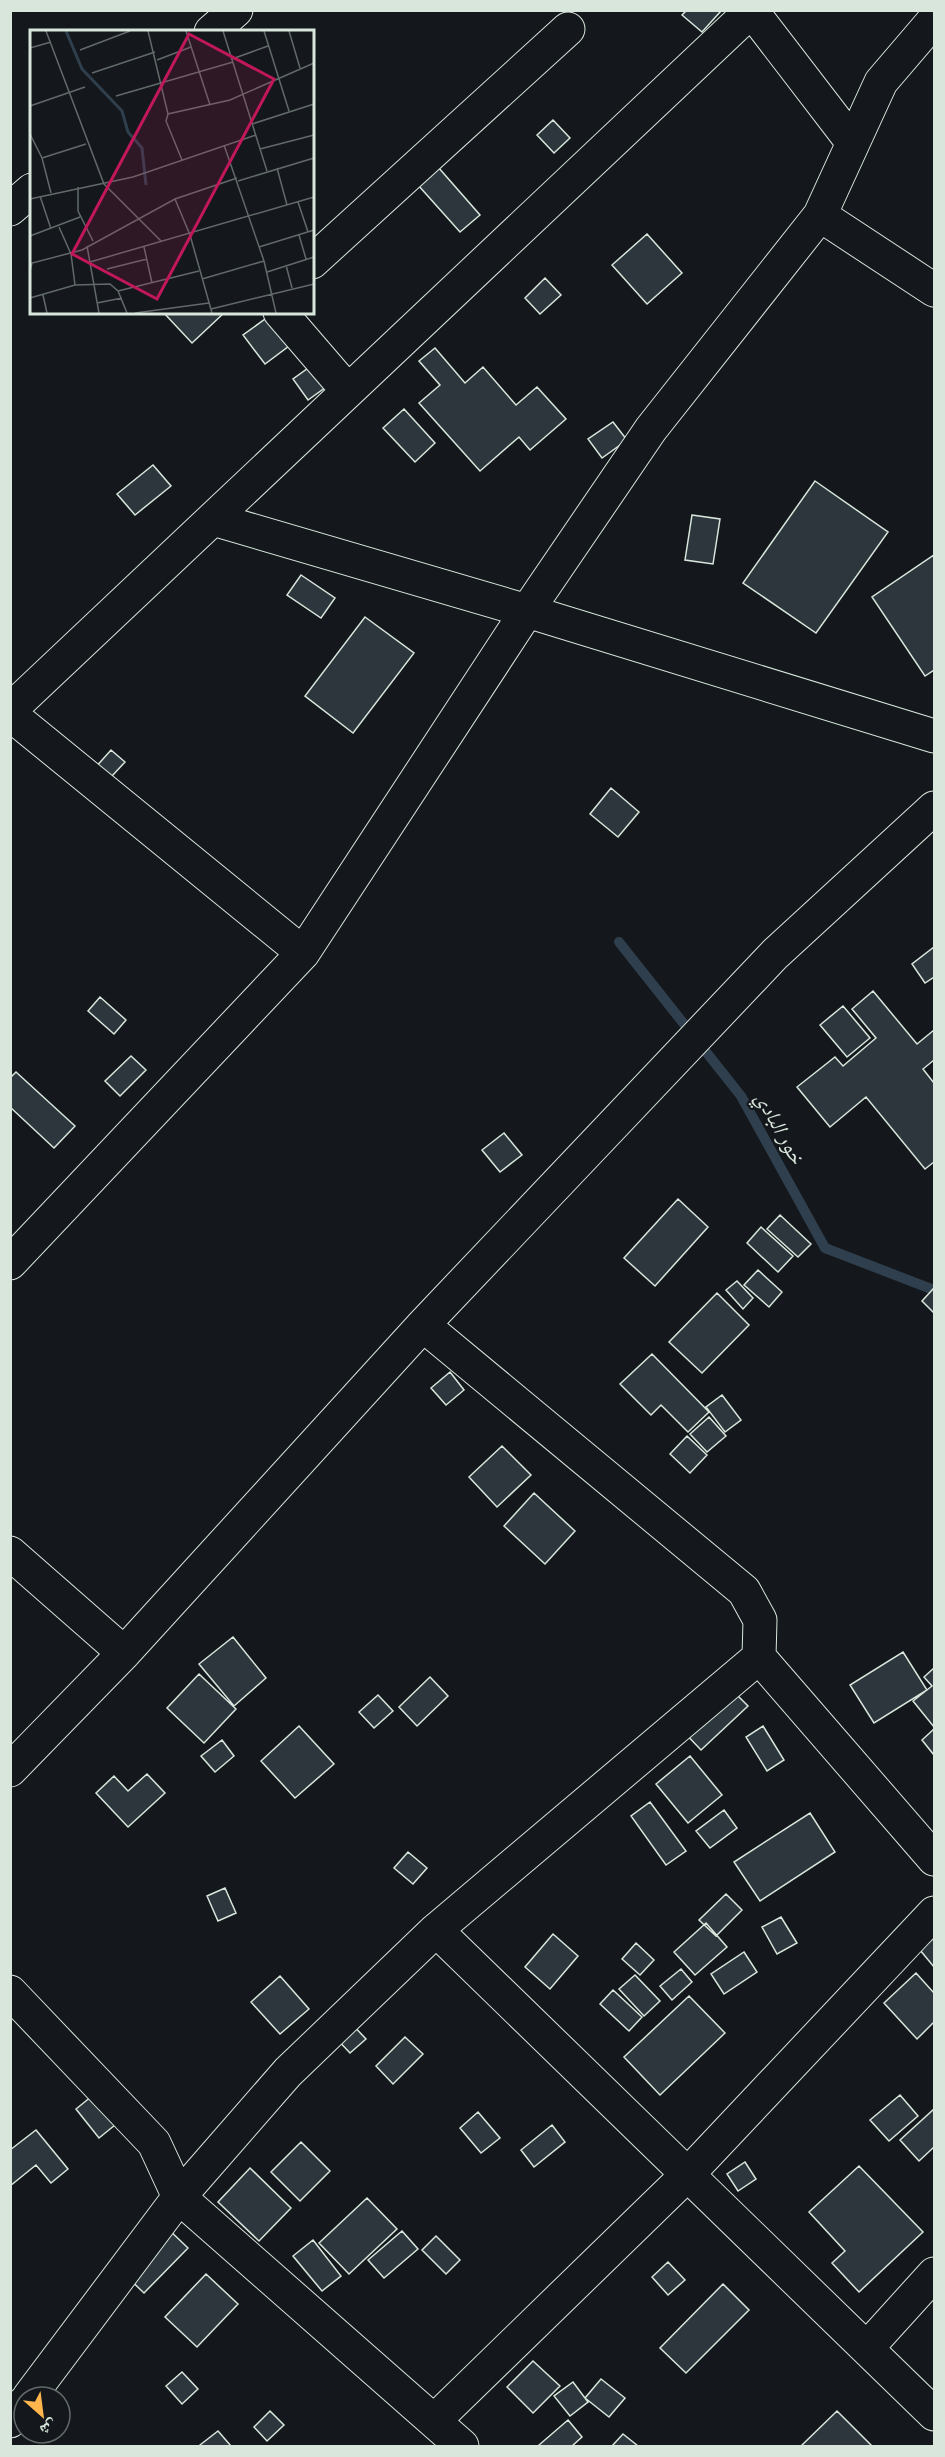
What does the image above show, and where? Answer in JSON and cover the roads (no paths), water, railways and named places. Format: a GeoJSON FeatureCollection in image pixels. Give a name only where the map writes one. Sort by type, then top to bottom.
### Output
{"type":"FeatureCollection","features":[{"type":"Feature","properties":{"kind":"street"},"geometry":{"type":"LineString","coordinates":[[213,30],[237,10]]}},
{"type":"Feature","properties":{"kind":"street"},"geometry":{"type":"LineString","coordinates":[[303,954],[10,712],[751,11],[853,143]]}},
{"type":"Feature","properties":{"kind":"street"},"geometry":{"type":"LineString","coordinates":[[10,1263],[303,954],[527,611],[651,429],[820,215],[881,82],[934,20]]}},
{"type":"Feature","properties":{"kind":"street"},"geometry":{"type":"LineString","coordinates":[[314,260],[568,29]]}},
{"type":"Feature","properties":{"kind":"street"},"geometry":{"type":"LineString","coordinates":[[10,209],[30,192]]}},
{"type":"Feature","properties":{"kind":"street"},"geometry":{"type":"LineString","coordinates":[[820,215],[934,290]]}},
{"type":"Feature","properties":{"kind":"street"},"geometry":{"type":"LineString","coordinates":[[282,314],[348,392]]}},
{"type":"Feature","properties":{"kind":"street"},"geometry":{"type":"LineString","coordinates":[[213,519],[527,611],[934,736]]}},
{"type":"Feature","properties":{"kind":"street"},"geometry":{"type":"LineString","coordinates":[[10,1770],[124,1653],[423,1325],[775,954],[934,808]]}},
{"type":"Feature","properties":{"kind":"street"},"geometry":{"type":"LineString","coordinates":[[423,1325],[744,1591],[760,1620],[759,1657],[934,1859]]}},
{"type":"Feature","properties":{"kind":"street"},"geometry":{"type":"LineString","coordinates":[[10,1553],[124,1653]]}},
{"type":"Feature","properties":{"kind":"street"},"geometry":{"type":"LineString","coordinates":[[38,2385],[179,2197],[288,2073],[436,1930],[759,1657]]}},
{"type":"Feature","properties":{"kind":"street"},"geometry":{"type":"LineString","coordinates":[[10,1992],[154,2143],[179,2197],[449,2438],[688,2174],[934,1913]]}},
{"type":"Feature","properties":{"kind":"street"},"geometry":{"type":"LineString","coordinates":[[436,1930],[934,2414]]}},
{"type":"Feature","properties":{"kind":"street"},"geometry":{"type":"LineString","coordinates":[[867,2348],[934,2274]]}},
{"type":"Feature","properties":{"kind":"waterway","name":"خور البادي"},"geometry":{"type":"LineString","coordinates":[[619,942],[741,1096],[825,1248],[934,1290]]}}]}
